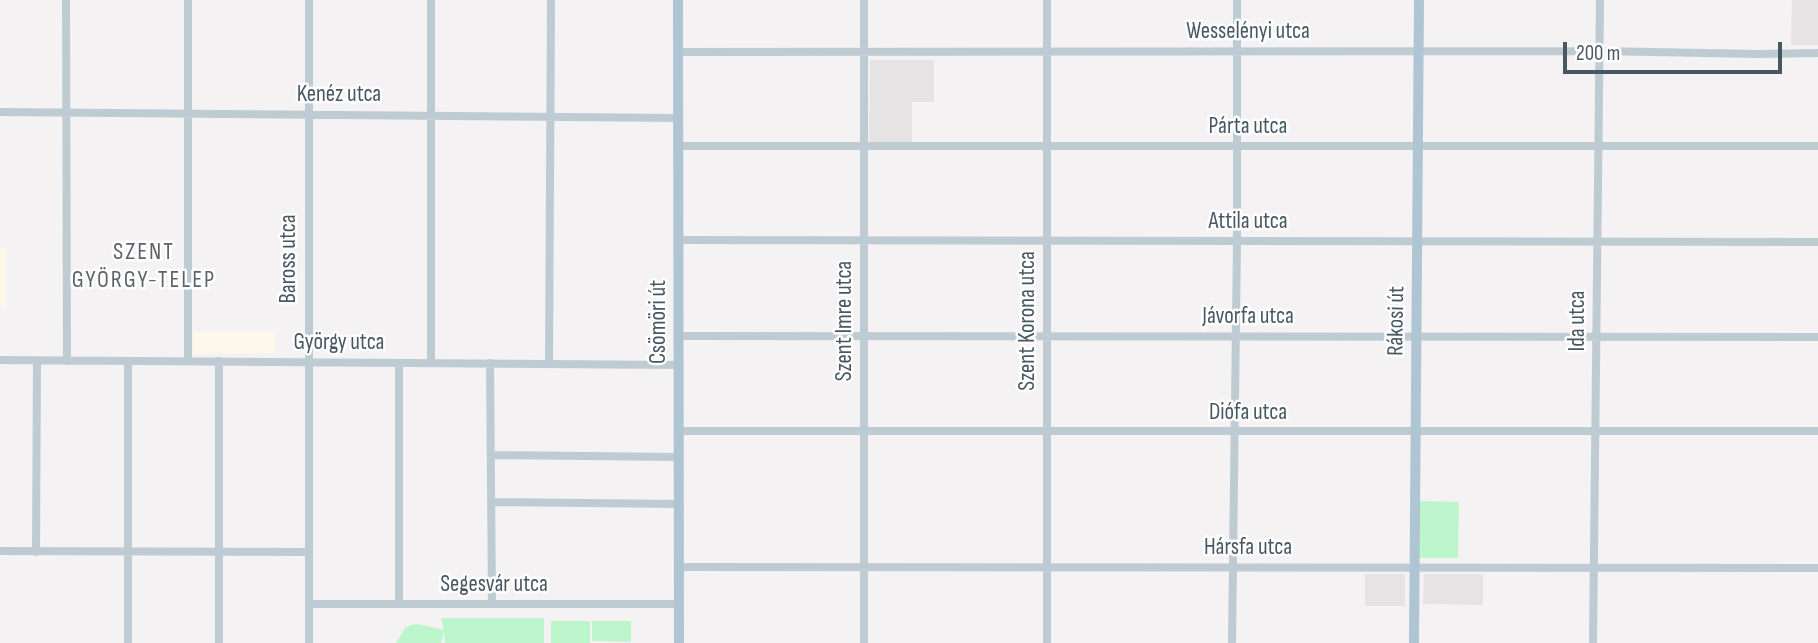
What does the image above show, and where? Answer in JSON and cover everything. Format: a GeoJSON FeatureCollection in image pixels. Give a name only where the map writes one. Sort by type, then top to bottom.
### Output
{"type":"FeatureCollection","features":[{"type":"Feature","properties":{"kind":"main road","name":"Csömöri út"},"geometry":{"type":"LineString","coordinates":[[678,0],[679,643]]}},
{"type":"Feature","properties":{"kind":"main road","name":"Rákosi út"},"geometry":{"type":"LineString","coordinates":[[1414,643],[1419,0]]}},
{"type":"Feature","properties":{"kind":"street"},"geometry":{"type":"LineString","coordinates":[[66,0],[67,361]]}},
{"type":"Feature","properties":{"kind":"street"},"geometry":{"type":"LineString","coordinates":[[188,0],[188,361]]}},
{"type":"Feature","properties":{"kind":"street","name":"Baross utca"},"geometry":{"type":"LineString","coordinates":[[309,0],[309,643]]}},
{"type":"Feature","properties":{"kind":"street"},"geometry":{"type":"LineString","coordinates":[[431,0],[431,363]]}},
{"type":"Feature","properties":{"kind":"street"},"geometry":{"type":"LineString","coordinates":[[549,363],[551,0]]}},
{"type":"Feature","properties":{"kind":"street","name":"Szent Imre utca"},"geometry":{"type":"LineString","coordinates":[[864,0],[864,643]]}},
{"type":"Feature","properties":{"kind":"street","name":"Szent Korona utca"},"geometry":{"type":"LineString","coordinates":[[1047,0],[1047,643]]}},
{"type":"Feature","properties":{"kind":"street"},"geometry":{"type":"LineString","coordinates":[[1232,643],[1237,0]]}},
{"type":"Feature","properties":{"kind":"street","name":"Ida utca"},"geometry":{"type":"LineString","coordinates":[[1593,643],[1600,0]]}},
{"type":"Feature","properties":{"kind":"street","name":"Wesselényi utca"},"geometry":{"type":"LineString","coordinates":[[678,52],[1818,53]]}},
{"type":"Feature","properties":{"kind":"street","name":"Kenéz utca"},"geometry":{"type":"LineString","coordinates":[[0,112],[678,117]]}},
{"type":"Feature","properties":{"kind":"street","name":"Párta utca"},"geometry":{"type":"LineString","coordinates":[[678,146],[1818,146]]}},
{"type":"Feature","properties":{"kind":"street","name":"Attila utca"},"geometry":{"type":"LineString","coordinates":[[678,240],[1818,242]]}},
{"type":"Feature","properties":{"kind":"street","name":"Jávorfa utca"},"geometry":{"type":"LineString","coordinates":[[678,336],[1818,337]]}},
{"type":"Feature","properties":{"kind":"street","name":"György utca"},"geometry":{"type":"LineString","coordinates":[[0,360],[678,365]]}},
{"type":"Feature","properties":{"kind":"street"},"geometry":{"type":"LineString","coordinates":[[36,552],[37,361]]}},
{"type":"Feature","properties":{"kind":"street"},"geometry":{"type":"LineString","coordinates":[[128,361],[128,643]]}},
{"type":"Feature","properties":{"kind":"street"},"geometry":{"type":"LineString","coordinates":[[219,361],[219,643]]}},
{"type":"Feature","properties":{"kind":"street"},"geometry":{"type":"LineString","coordinates":[[398,363],[399,604]]}},
{"type":"Feature","properties":{"kind":"street"},"geometry":{"type":"LineString","coordinates":[[490,363],[492,604]]}},
{"type":"Feature","properties":{"kind":"street","name":"Diófa utca"},"geometry":{"type":"LineString","coordinates":[[678,431],[1818,431]]}},
{"type":"Feature","properties":{"kind":"street"},"geometry":{"type":"LineString","coordinates":[[491,455],[678,457]]}},
{"type":"Feature","properties":{"kind":"street"},"geometry":{"type":"LineString","coordinates":[[492,502],[679,504]]}},
{"type":"Feature","properties":{"kind":"street"},"geometry":{"type":"LineString","coordinates":[[0,551],[309,552]]}},
{"type":"Feature","properties":{"kind":"street","name":"Hársfa utca"},"geometry":{"type":"LineString","coordinates":[[679,566],[1818,568]]}},
{"type":"Feature","properties":{"kind":"street","name":"Segesvár utca"},"geometry":{"type":"LineString","coordinates":[[309,604],[679,604]]}},
{"type":"Feature","properties":{"kind":"shaded area"},"geometry":{"type":"Polygon","coordinates":[[[1792,0],[1818,0],[1818,45],[1791,45],[1792,0]]]}},
{"type":"Feature","properties":{"kind":"shaded area"},"geometry":{"type":"Polygon","coordinates":[[[870,60],[934,60],[934,102],[912,102],[912,142],[869,142],[870,60]]]}},
{"type":"Feature","properties":{"kind":"shaded area"},"geometry":{"type":"Polygon","coordinates":[[[0,248],[6,248],[6,306],[0,306],[0,248]]]}},
{"type":"Feature","properties":{"kind":"shaded area"},"geometry":{"type":"Polygon","coordinates":[[[193,332],[275,332],[275,353],[193,354],[193,332]]]}},
{"type":"Feature","properties":{"kind":"shaded area"},"geometry":{"type":"Polygon","coordinates":[[[1365,574],[1405,574],[1405,606],[1365,606],[1365,574]]]}},
{"type":"Feature","properties":{"kind":"shaded area"},"geometry":{"type":"Polygon","coordinates":[[[1424,574],[1483,574],[1483,605],[1423,604],[1424,574]]]}},
{"type":"Feature","properties":{"kind":"green space"},"geometry":{"type":"Polygon","coordinates":[[[1420,501],[1459,502],[1458,558],[1418,558],[1420,501]]]}},
{"type":"Feature","properties":{"kind":"green space"},"geometry":{"type":"Polygon","coordinates":[[[441,618],[544,618],[544,643],[445,643],[444,632],[441,643],[396,643],[405,628],[411,625],[444,630],[441,618]]]}},
{"type":"Feature","properties":{"kind":"green space"},"geometry":{"type":"Polygon","coordinates":[[[551,621],[590,621],[590,643],[551,643],[551,621]]]}},
{"type":"Feature","properties":{"kind":"green space"},"geometry":{"type":"Polygon","coordinates":[[[592,621],[631,621],[631,642],[592,641],[592,621]]]}},
{"type":"Feature","properties":{"kind":"district","name":"SZENT GYÖRGY-TELEP"},"geometry":{"type":"Point","coordinates":[144,267]}}]}
